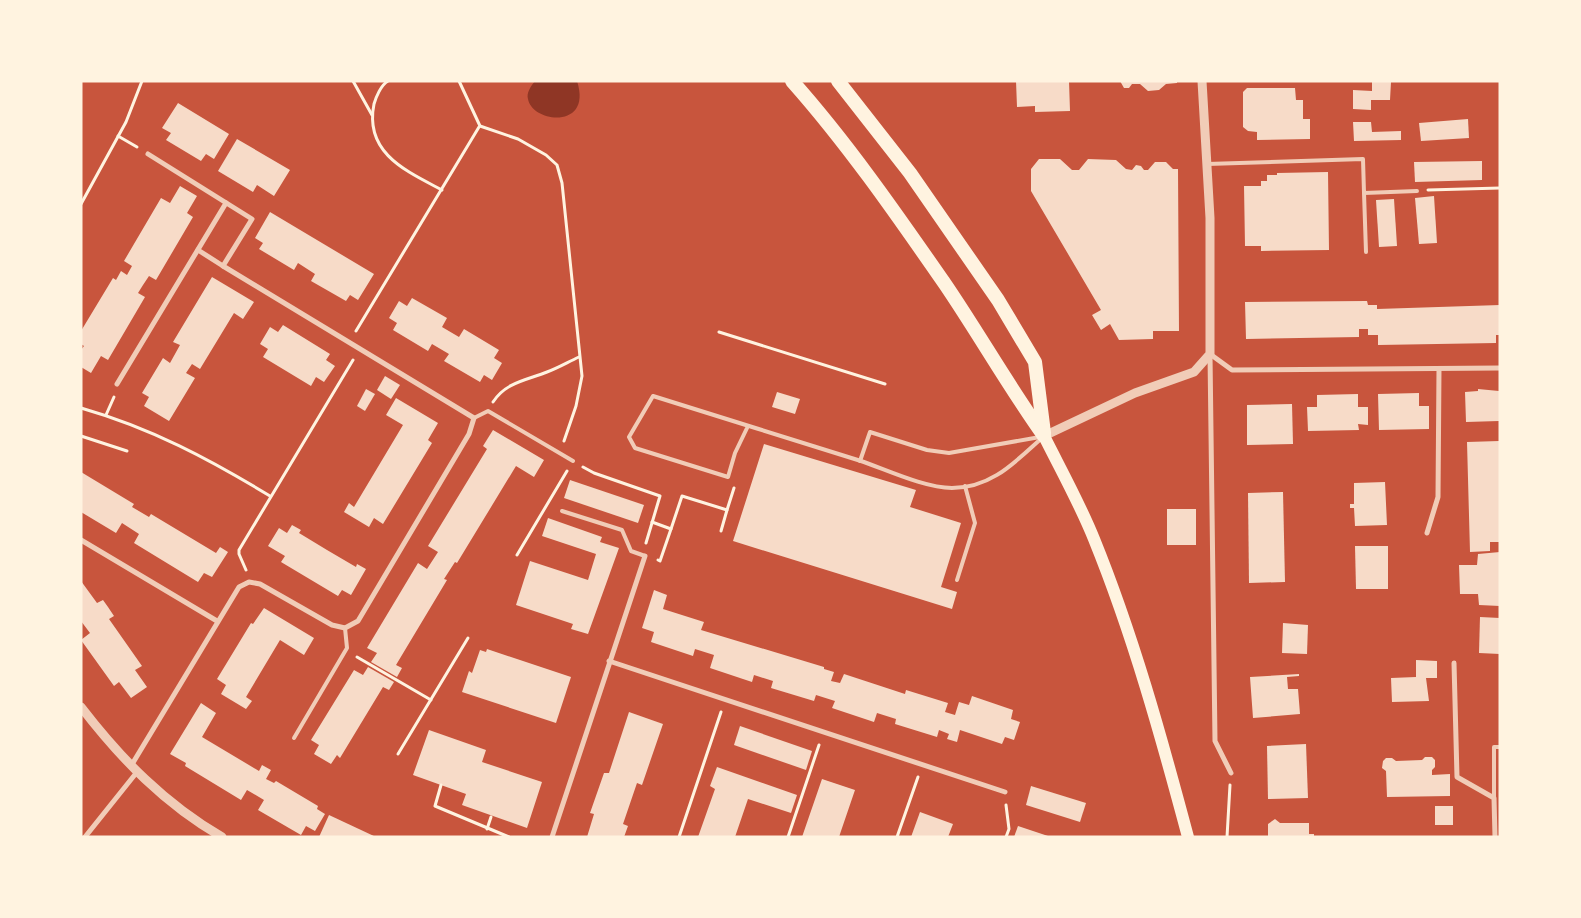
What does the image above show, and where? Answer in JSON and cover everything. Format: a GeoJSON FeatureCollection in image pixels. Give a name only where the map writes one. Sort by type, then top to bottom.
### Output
{"type":"FeatureCollection","features":[{"type":"Feature","properties":{"kind":"highway"},"geometry":{"type":"LineString","coordinates":[[792,81],[830,125],[945,285],[1012,390],[1044,436]]}},
{"type":"Feature","properties":{"kind":"highway"},"geometry":{"type":"LineString","coordinates":[[838,81],[910,173],[998,300],[1035,362],[1044,436]]}},
{"type":"Feature","properties":{"kind":"main road"},"geometry":{"type":"LineString","coordinates":[[1044,436],[1094,537],[1125,621],[1162,740],[1188,837]]}},
{"type":"Feature","properties":{"kind":"street"},"geometry":{"type":"LineString","coordinates":[[1202,81],[1210,218],[1215,742],[1231,773]]}},
{"type":"Feature","properties":{"kind":"street"},"geometry":{"type":"LineString","coordinates":[[148,154],[252,219],[223,266]]}},
{"type":"Feature","properties":{"kind":"street"},"geometry":{"type":"LineString","coordinates":[[117,384],[226,203]]}},
{"type":"Feature","properties":{"kind":"street"},"geometry":{"type":"LineString","coordinates":[[85,837],[134,769],[217,621],[239,587],[249,582],[260,584],[332,625],[345,628],[358,621],[469,434],[474,418],[198,250]]}},
{"type":"Feature","properties":{"kind":"street"},"geometry":{"type":"LineString","coordinates":[[1044,436],[1135,392],[1194,372],[1210,354]]}},
{"type":"Feature","properties":{"kind":"street"},"geometry":{"type":"LineString","coordinates":[[1210,354],[1232,370],[1500,368]]}},
{"type":"Feature","properties":{"kind":"street"},"geometry":{"type":"LineString","coordinates":[[1426,533],[1438,497],[1439,369]]}},
{"type":"Feature","properties":{"kind":"street"},"geometry":{"type":"LineString","coordinates":[[81,540],[217,621]]}},
{"type":"Feature","properties":{"kind":"street"},"geometry":{"type":"LineString","coordinates":[[552,837],[645,556]]}},
{"type":"Feature","properties":{"kind":"street"},"geometry":{"type":"LineString","coordinates":[[609,661],[1005,792]]}},
{"type":"Feature","properties":{"kind":"street"},"geometry":{"type":"LineString","coordinates":[[1454,663],[1457,776],[1494,798],[1495,837]]}},
{"type":"Feature","properties":{"kind":"street"},"geometry":{"type":"LineString","coordinates":[[81,707],[103,736],[134,769],[190,818],[222,837]]}},
{"type":"Feature","properties":{"kind":"lane"},"geometry":{"type":"LineString","coordinates":[[1206,164],[1364,159],[1366,252]]}},
{"type":"Feature","properties":{"kind":"lane"},"geometry":{"type":"LineString","coordinates":[[1364,192],[1417,191]]}},
{"type":"Feature","properties":{"kind":"lane"},"geometry":{"type":"LineString","coordinates":[[748,426],[735,453],[728,477],[635,448],[629,437],[653,396],[940,486],[965,486],[1001,474],[1044,436]]}},
{"type":"Feature","properties":{"kind":"lane"},"geometry":{"type":"LineString","coordinates":[[474,418],[488,411],[573,461]]}},
{"type":"Feature","properties":{"kind":"lane"},"geometry":{"type":"LineString","coordinates":[[860,461],[870,432],[927,450],[949,453],[1044,436]]}},
{"type":"Feature","properties":{"kind":"lane"},"geometry":{"type":"LineString","coordinates":[[957,580],[975,522],[965,486]]}},
{"type":"Feature","properties":{"kind":"lane"},"geometry":{"type":"LineString","coordinates":[[562,511],[622,530],[631,551],[645,556]]}},
{"type":"Feature","properties":{"kind":"lane"},"geometry":{"type":"LineString","coordinates":[[294,738],[346,650],[345,628]]}},
{"type":"Feature","properties":{"kind":"lane"},"geometry":{"type":"LineString","coordinates":[[1494,798],[1494,747],[1500,747]]}},
{"type":"Feature","properties":{"kind":"path"},"geometry":{"type":"LineString","coordinates":[[81,204],[118,136],[142,81]]}},
{"type":"Feature","properties":{"kind":"path"},"geometry":{"type":"LineString","coordinates":[[353,81],[372,115],[379,144],[395,164],[442,190]]}},
{"type":"Feature","properties":{"kind":"path"},"geometry":{"type":"LineString","coordinates":[[372,115],[376,99],[384,83],[388,81]]}},
{"type":"Feature","properties":{"kind":"path"},"geometry":{"type":"LineString","coordinates":[[459,81],[480,126],[518,140],[546,155],[557,165],[568,220],[582,376],[579,392],[559,453]]}},
{"type":"Feature","properties":{"kind":"path"},"geometry":{"type":"LineString","coordinates":[[350,342],[480,126]]}},
{"type":"Feature","properties":{"kind":"path"},"geometry":{"type":"LineString","coordinates":[[118,136],[148,154]]}},
{"type":"Feature","properties":{"kind":"path"},"geometry":{"type":"LineString","coordinates":[[1417,191],[1500,188]]}},
{"type":"Feature","properties":{"kind":"path"},"geometry":{"type":"LineString","coordinates":[[718,332],[886,384]]}},
{"type":"Feature","properties":{"kind":"path"},"geometry":{"type":"LineString","coordinates":[[249,582],[239,550],[360,348]]}},
{"type":"Feature","properties":{"kind":"path"},"geometry":{"type":"LineString","coordinates":[[488,411],[500,392],[579,357]]}},
{"type":"Feature","properties":{"kind":"path"},"geometry":{"type":"LineString","coordinates":[[106,415],[108,407],[117,392],[117,384]]}},
{"type":"Feature","properties":{"kind":"path"},"geometry":{"type":"LineString","coordinates":[[81,408],[106,415],[181,445],[270,496]]}},
{"type":"Feature","properties":{"kind":"path"},"geometry":{"type":"LineString","coordinates":[[81,436],[127,451]]}},
{"type":"Feature","properties":{"kind":"path"},"geometry":{"type":"LineString","coordinates":[[517,555],[573,461],[594,473],[660,496],[645,545],[645,556],[660,561],[682,496],[728,510]]}},
{"type":"Feature","properties":{"kind":"path"},"geometry":{"type":"LineString","coordinates":[[721,531],[737,480],[728,477]]}},
{"type":"Feature","properties":{"kind":"path"},"geometry":{"type":"LineString","coordinates":[[652,522],[671,528]]}},
{"type":"Feature","properties":{"kind":"path"},"geometry":{"type":"LineString","coordinates":[[398,754],[468,638]]}},
{"type":"Feature","properties":{"kind":"path"},"geometry":{"type":"LineString","coordinates":[[346,650],[431,700]]}},
{"type":"Feature","properties":{"kind":"path"},"geometry":{"type":"LineString","coordinates":[[679,837],[726,699]]}},
{"type":"Feature","properties":{"kind":"path"},"geometry":{"type":"LineString","coordinates":[[788,837],[824,732]]}},
{"type":"Feature","properties":{"kind":"path"},"geometry":{"type":"LineString","coordinates":[[897,837],[922,764]]}},
{"type":"Feature","properties":{"kind":"path"},"geometry":{"type":"LineString","coordinates":[[1227,837],[1227,810],[1231,773]]}},
{"type":"Feature","properties":{"kind":"path"},"geometry":{"type":"LineString","coordinates":[[441,785],[435,806],[509,837]]}},
{"type":"Feature","properties":{"kind":"path"},"geometry":{"type":"LineString","coordinates":[[1005,792],[1009,829],[1006,837]]}},
{"type":"Feature","properties":{"kind":"path"},"geometry":{"type":"LineString","coordinates":[[487,829],[491,817]]}},
{"type":"Feature","properties":{"kind":"shaded area"},"geometry":{"type":"Polygon","coordinates":[[[535,81],[577,81],[580,97],[577,108],[570,115],[560,117],[549,117],[540,113],[532,107],[528,99],[529,90],[535,81]]]}},
{"type":"Feature","properties":{"kind":"building"},"geometry":{"type":"Polygon","coordinates":[[[1016,81],[1069,81],[1070,111],[1035,112],[1035,106],[1017,107],[1016,81]]]}},
{"type":"Feature","properties":{"kind":"building"},"geometry":{"type":"Polygon","coordinates":[[[1120,81],[1177,81],[1177,83],[1166,84],[1159,90],[1148,91],[1140,84],[1132,84],[1129,88],[1124,88],[1120,81]]]}},
{"type":"Feature","properties":{"kind":"building"},"geometry":{"type":"Polygon","coordinates":[[[1372,82],[1391,82],[1390,100],[1371,100],[1371,110],[1353,109],[1353,90],[1372,91],[1372,82]]]}},
{"type":"Feature","properties":{"kind":"building"},"geometry":{"type":"Polygon","coordinates":[[[1247,88],[1295,88],[1296,100],[1303,100],[1303,119],[1310,119],[1310,139],[1257,140],[1257,132],[1248,131],[1243,127],[1243,92],[1247,88]]]}},
{"type":"Feature","properties":{"kind":"building"},"geometry":{"type":"Polygon","coordinates":[[[178,103],[229,134],[214,159],[206,154],[201,161],[166,140],[171,133],[162,128],[178,103]]]}},
{"type":"Feature","properties":{"kind":"building"},"geometry":{"type":"Polygon","coordinates":[[[1468,119],[1469,138],[1421,141],[1419,123],[1468,119]]]}},
{"type":"Feature","properties":{"kind":"building"},"geometry":{"type":"Polygon","coordinates":[[[1353,122],[1371,122],[1372,132],[1401,131],[1401,140],[1354,141],[1353,122]]]}},
{"type":"Feature","properties":{"kind":"building"},"geometry":{"type":"Polygon","coordinates":[[[237,139],[290,170],[274,196],[257,185],[253,192],[218,171],[237,139]]]}},
{"type":"Feature","properties":{"kind":"building"},"geometry":{"type":"Polygon","coordinates":[[[1039,159],[1060,159],[1072,170],[1079,170],[1088,159],[1116,160],[1126,169],[1132,170],[1136,165],[1141,166],[1144,170],[1148,170],[1155,162],[1166,162],[1173,169],[1178,169],[1179,331],[1153,331],[1153,339],[1119,340],[1110,324],[1101,330],[1092,315],[1101,310],[1031,191],[1031,169],[1039,159]]]}},
{"type":"Feature","properties":{"kind":"building"},"geometry":{"type":"Polygon","coordinates":[[[1482,161],[1482,180],[1415,182],[1414,162],[1482,161]]]}},
{"type":"Feature","properties":{"kind":"building"},"geometry":{"type":"Polygon","coordinates":[[[1328,172],[1329,250],[1261,251],[1261,246],[1245,246],[1244,186],[1261,186],[1261,181],[1267,181],[1267,175],[1277,175],[1277,173],[1328,172]]]}},
{"type":"Feature","properties":{"kind":"building"},"geometry":{"type":"Polygon","coordinates":[[[180,186],[197,196],[187,213],[193,217],[156,280],[149,276],[138,293],[145,297],[108,360],[101,356],[91,373],[81,367],[81,350],[84,346],[81,344],[81,331],[113,278],[116,280],[121,271],[127,275],[132,266],[124,261],[161,198],[170,203],[180,186]]]}},
{"type":"Feature","properties":{"kind":"building"},"geometry":{"type":"Polygon","coordinates":[[[1434,196],[1437,243],[1419,244],[1415,198],[1434,196]]]}},
{"type":"Feature","properties":{"kind":"building"},"geometry":{"type":"Polygon","coordinates":[[[1394,199],[1397,246],[1379,247],[1376,200],[1394,199]]]}},
{"type":"Feature","properties":{"kind":"building"},"geometry":{"type":"Polygon","coordinates":[[[270,212],[374,274],[358,300],[350,295],[346,301],[311,281],[315,274],[298,263],[294,270],[259,249],[263,243],[255,238],[270,212]]]}},
{"type":"Feature","properties":{"kind":"building"},"geometry":{"type":"Polygon","coordinates":[[[212,277],[254,302],[243,319],[234,313],[200,369],[192,364],[186,373],[195,378],[169,421],[144,406],[149,397],[142,393],[163,358],[170,363],[180,345],[173,342],[212,277]]]}},
{"type":"Feature","properties":{"kind":"building"},"geometry":{"type":"Polygon","coordinates":[[[412,298],[447,318],[442,327],[459,337],[464,329],[499,350],[494,358],[502,363],[492,380],[484,375],[480,382],[444,361],[449,354],[432,344],[428,351],[393,330],[397,323],[389,318],[399,301],[407,306],[412,298]]]}},
{"type":"Feature","properties":{"kind":"building"},"geometry":{"type":"Polygon","coordinates":[[[1367,301],[1368,305],[1377,305],[1377,309],[1500,305],[1500,335],[1496,335],[1496,343],[1378,345],[1378,335],[1368,335],[1368,329],[1359,329],[1359,337],[1246,339],[1245,302],[1367,301]]]}},
{"type":"Feature","properties":{"kind":"building"},"geometry":{"type":"Polygon","coordinates":[[[283,325],[330,354],[326,360],[335,366],[324,382],[316,377],[311,386],[263,357],[268,349],[260,344],[270,327],[278,332],[283,325]]]}},
{"type":"Feature","properties":{"kind":"building"},"geometry":{"type":"Polygon","coordinates":[[[385,376],[400,385],[391,399],[377,390],[385,376]]]}},
{"type":"Feature","properties":{"kind":"building"},"geometry":{"type":"Polygon","coordinates":[[[366,389],[375,394],[365,411],[357,406],[366,389]]]}},
{"type":"Feature","properties":{"kind":"building"},"geometry":{"type":"Polygon","coordinates":[[[1478,389],[1499,391],[1499,421],[1466,422],[1465,392],[1478,391],[1478,389]]]}},
{"type":"Feature","properties":{"kind":"building"},"geometry":{"type":"Polygon","coordinates":[[[777,392],[800,399],[795,414],[772,407],[777,392]]]}},
{"type":"Feature","properties":{"kind":"building"},"geometry":{"type":"Polygon","coordinates":[[[1419,393],[1419,406],[1429,406],[1429,429],[1379,430],[1378,394],[1419,393]]]}},
{"type":"Feature","properties":{"kind":"building"},"geometry":{"type":"Polygon","coordinates":[[[1358,394],[1358,407],[1368,407],[1368,425],[1358,424],[1359,430],[1308,431],[1307,407],[1317,407],[1317,395],[1358,394]]]}},
{"type":"Feature","properties":{"kind":"building"},"geometry":{"type":"Polygon","coordinates":[[[396,398],[438,423],[428,440],[432,443],[383,524],[374,518],[369,527],[344,512],[349,503],[354,507],[403,425],[386,415],[396,398]]]}},
{"type":"Feature","properties":{"kind":"building"},"geometry":{"type":"Polygon","coordinates":[[[1292,404],[1293,444],[1247,445],[1247,405],[1292,404]]]}},
{"type":"Feature","properties":{"kind":"building"},"geometry":{"type":"Polygon","coordinates":[[[493,430],[544,460],[534,477],[516,466],[457,563],[455,562],[444,579],[447,580],[396,665],[402,668],[397,677],[371,662],[377,653],[367,648],[418,563],[427,569],[438,552],[428,546],[487,449],[483,446],[493,430]]]}},
{"type":"Feature","properties":{"kind":"building"},"geometry":{"type":"Polygon","coordinates":[[[1499,441],[1500,542],[1490,542],[1490,551],[1470,552],[1467,442],[1499,441]]]}},
{"type":"Feature","properties":{"kind":"building"},"geometry":{"type":"Polygon","coordinates":[[[764,444],[916,490],[910,507],[961,523],[941,587],[957,592],[952,609],[733,541],[764,444]]]}},
{"type":"Feature","properties":{"kind":"building"},"geometry":{"type":"Polygon","coordinates":[[[81,472],[134,504],[132,507],[149,517],[151,514],[216,553],[220,547],[228,552],[212,577],[204,573],[198,582],[134,543],[139,534],[122,523],[116,533],[81,512],[81,472]]]}},
{"type":"Feature","properties":{"kind":"building"},"geometry":{"type":"Polygon","coordinates":[[[570,480],[644,505],[638,523],[564,498],[570,480]]]}},
{"type":"Feature","properties":{"kind":"building"},"geometry":{"type":"Polygon","coordinates":[[[1385,482],[1387,525],[1355,526],[1354,508],[1350,508],[1350,504],[1354,504],[1354,483],[1385,482]]]}},
{"type":"Feature","properties":{"kind":"building"},"geometry":{"type":"Polygon","coordinates":[[[1283,492],[1285,582],[1249,583],[1248,493],[1283,492]]]}},
{"type":"Feature","properties":{"kind":"building"},"geometry":{"type":"Polygon","coordinates":[[[1167,509],[1196,509],[1196,545],[1167,545],[1167,509]]]}},
{"type":"Feature","properties":{"kind":"building"},"geometry":{"type":"Polygon","coordinates":[[[548,518],[602,537],[600,542],[619,548],[588,634],[571,629],[573,624],[516,605],[530,561],[588,580],[596,554],[542,536],[548,518]]]}},
{"type":"Feature","properties":{"kind":"building"},"geometry":{"type":"Polygon","coordinates":[[[292,525],[301,530],[299,533],[327,550],[356,567],[357,564],[366,569],[351,595],[342,590],[338,596],[281,562],[285,556],[268,546],[279,528],[287,533],[292,525]]]}},
{"type":"Feature","properties":{"kind":"building"},"geometry":{"type":"Polygon","coordinates":[[[1355,546],[1388,546],[1388,589],[1356,589],[1355,546]]]}},
{"type":"Feature","properties":{"kind":"building"},"geometry":{"type":"Polygon","coordinates":[[[1500,552],[1500,606],[1479,605],[1478,594],[1460,594],[1459,565],[1477,565],[1478,554],[1500,552]]]}},
{"type":"Feature","properties":{"kind":"building"},"geometry":{"type":"Polygon","coordinates":[[[81,581],[97,603],[103,600],[114,616],[109,619],[142,666],[135,670],[147,687],[131,698],[119,682],[114,686],[81,640],[90,633],[81,621],[81,581]]]}},
{"type":"Feature","properties":{"kind":"building"},"geometry":{"type":"Polygon","coordinates":[[[654,590],[667,595],[663,609],[704,622],[701,630],[824,667],[824,669],[834,672],[831,681],[840,683],[844,674],[905,694],[906,690],[948,703],[945,712],[955,715],[959,702],[969,705],[972,696],[1013,710],[1011,719],[1020,722],[1014,740],[1005,737],[1002,744],[960,730],[957,742],[947,739],[949,734],[939,730],[937,737],[895,724],[896,719],[877,713],[874,722],[832,708],[835,701],[816,695],[814,701],[771,688],[773,681],[754,675],[752,682],[710,668],[714,655],[695,649],[693,656],[651,642],[654,632],[642,628],[654,590]]]}},
{"type":"Feature","properties":{"kind":"building"},"geometry":{"type":"Polygon","coordinates":[[[264,608],[314,638],[304,655],[280,640],[246,697],[252,701],[246,709],[221,694],[226,685],[217,679],[251,623],[253,624],[264,608]]]}},
{"type":"Feature","properties":{"kind":"building"},"geometry":{"type":"Polygon","coordinates":[[[1480,617],[1500,618],[1500,654],[1479,653],[1480,617]]]}},
{"type":"Feature","properties":{"kind":"building"},"geometry":{"type":"Polygon","coordinates":[[[1283,623],[1308,625],[1307,654],[1282,653],[1283,623]]]}},
{"type":"Feature","properties":{"kind":"building"},"geometry":{"type":"Polygon","coordinates":[[[487,649],[571,677],[556,723],[462,692],[469,671],[472,673],[480,650],[486,652],[487,649]]]}},
{"type":"Feature","properties":{"kind":"building"},"geometry":{"type":"Polygon","coordinates":[[[1416,660],[1437,661],[1437,678],[1426,678],[1429,701],[1392,702],[1391,678],[1416,677],[1416,660]]]}},
{"type":"Feature","properties":{"kind":"building"},"geometry":{"type":"Polygon","coordinates":[[[368,667],[394,682],[389,690],[383,687],[340,758],[337,755],[331,764],[314,754],[319,745],[311,740],[354,670],[363,675],[368,667]]]}},
{"type":"Feature","properties":{"kind":"building"},"geometry":{"type":"Polygon","coordinates":[[[1299,674],[1299,676],[1287,677],[1288,689],[1298,689],[1300,714],[1253,718],[1250,677],[1299,674]]]}},
{"type":"Feature","properties":{"kind":"building"},"geometry":{"type":"Polygon","coordinates":[[[201,703],[216,713],[202,737],[259,771],[262,765],[271,770],[266,779],[274,783],[276,781],[318,806],[317,809],[325,814],[315,831],[306,826],[301,835],[258,810],[264,800],[247,790],[241,800],[185,766],[186,763],[170,754],[201,703]]]}},
{"type":"Feature","properties":{"kind":"building"},"geometry":{"type":"Polygon","coordinates":[[[629,712],[663,724],[642,785],[637,783],[623,824],[628,826],[624,837],[587,837],[594,814],[590,813],[604,773],[609,773],[629,712]]]}},
{"type":"Feature","properties":{"kind":"building"},"geometry":{"type":"Polygon","coordinates":[[[740,726],[812,751],[806,770],[734,745],[740,726]]]}},
{"type":"Feature","properties":{"kind":"building"},"geometry":{"type":"Polygon","coordinates":[[[429,730],[486,750],[482,762],[542,782],[527,828],[462,805],[466,794],[413,775],[429,730]]]}},
{"type":"Feature","properties":{"kind":"building"},"geometry":{"type":"Polygon","coordinates":[[[1306,744],[1308,798],[1268,799],[1267,746],[1306,744]]]}},
{"type":"Feature","properties":{"kind":"building"},"geometry":{"type":"Polygon","coordinates":[[[1425,757],[1432,757],[1435,760],[1432,775],[1450,774],[1450,796],[1387,797],[1386,771],[1382,768],[1383,761],[1386,758],[1392,758],[1396,761],[1422,760],[1425,757]]]}},
{"type":"Feature","properties":{"kind":"building"},"geometry":{"type":"Polygon","coordinates":[[[717,767],[797,795],[791,813],[748,799],[735,837],[698,837],[715,789],[710,786],[717,767]]]}},
{"type":"Feature","properties":{"kind":"building"},"geometry":{"type":"Polygon","coordinates":[[[822,779],[855,790],[839,837],[802,837],[822,779]]]}},
{"type":"Feature","properties":{"kind":"building"},"geometry":{"type":"Polygon","coordinates":[[[1031,786],[1086,803],[1080,822],[1026,805],[1031,786]]]}},
{"type":"Feature","properties":{"kind":"building"},"geometry":{"type":"Polygon","coordinates":[[[1435,806],[1453,806],[1453,825],[1435,825],[1435,806]]]}},
{"type":"Feature","properties":{"kind":"building"},"geometry":{"type":"Polygon","coordinates":[[[920,812],[953,824],[948,837],[911,837],[920,812]]]}},
{"type":"Feature","properties":{"kind":"building"},"geometry":{"type":"Polygon","coordinates":[[[329,815],[376,837],[319,837],[329,815]]]}},
{"type":"Feature","properties":{"kind":"building"},"geometry":{"type":"Polygon","coordinates":[[[1275,819],[1280,823],[1309,823],[1309,834],[1314,834],[1314,837],[1268,837],[1268,824],[1275,819]]]}},
{"type":"Feature","properties":{"kind":"building"},"geometry":{"type":"Polygon","coordinates":[[[1018,826],[1048,836],[1048,837],[1014,837],[1018,826]]]}}]}
